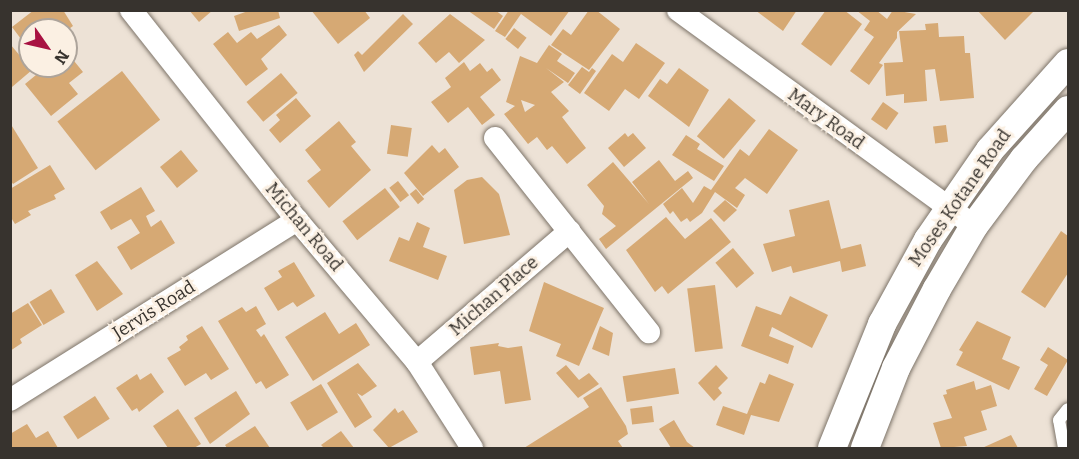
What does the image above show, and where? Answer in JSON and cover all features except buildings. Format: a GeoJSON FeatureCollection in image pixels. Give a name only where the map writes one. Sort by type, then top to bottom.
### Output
{"type":"FeatureCollection","features":[{"type":"Feature","properties":{"kind":"street","name":"Michan Road"},"geometry":{"type":"LineString","coordinates":[[131,10],[297,220],[417,362],[472,448]]}},
{"type":"Feature","properties":{"kind":"street","name":"Mary Road"},"geometry":{"type":"LineString","coordinates":[[678,10],[974,226]]}},
{"type":"Feature","properties":{"kind":"street","name":"Moses Kotane Road"},"geometry":{"type":"LineString","coordinates":[[832,448],[882,324],[948,209],[1027,105],[1068,63]]}},
{"type":"Feature","properties":{"kind":"street","name":"Moses Kotane Road"},"geometry":{"type":"LineString","coordinates":[[865,448],[911,335],[974,226],[1024,159],[1068,110]]}},
{"type":"Feature","properties":{"kind":"street"},"geometry":{"type":"LineString","coordinates":[[495,138],[649,332]]}},
{"type":"Feature","properties":{"kind":"street","name":"Jervis Road"},"geometry":{"type":"LineString","coordinates":[[10,400],[297,220]]}},
{"type":"Feature","properties":{"kind":"street","name":"Michan Place"},"geometry":{"type":"LineString","coordinates":[[417,362],[570,231]]}},
{"type":"Feature","properties":{"kind":"lane"},"geometry":{"type":"LineString","coordinates":[[1064,448],[1059,420],[1068,409]]}}]}
